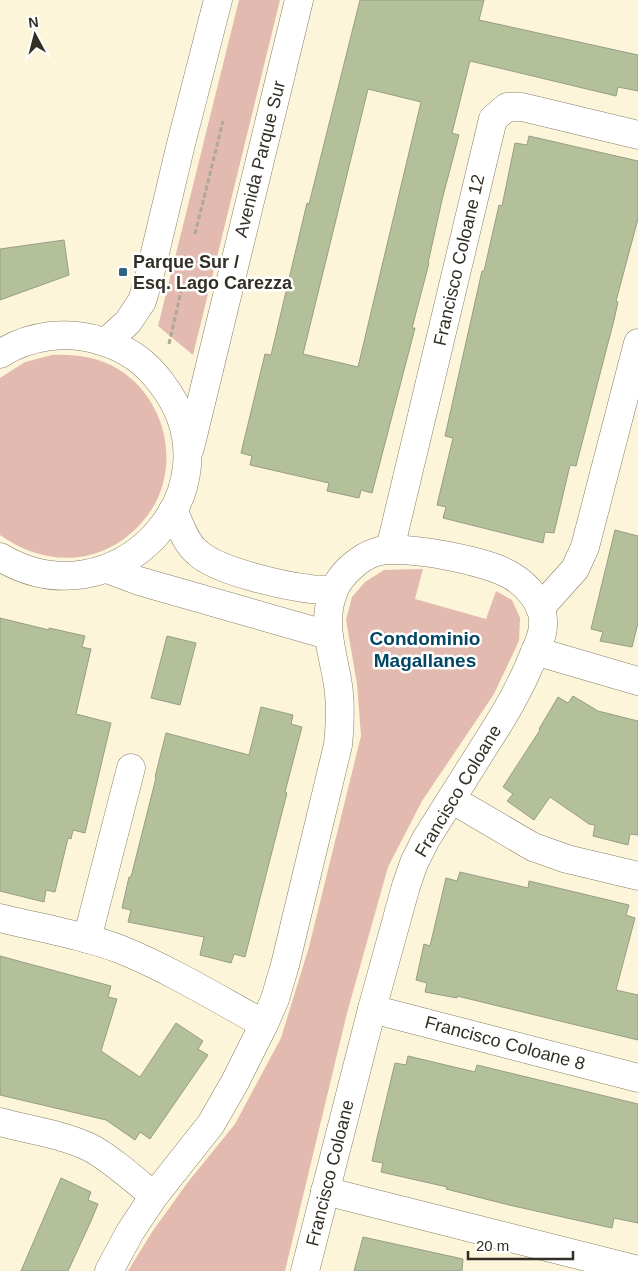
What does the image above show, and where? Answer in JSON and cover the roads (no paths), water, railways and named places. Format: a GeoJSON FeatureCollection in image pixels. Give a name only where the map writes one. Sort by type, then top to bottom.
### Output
{"type":"FeatureCollection","features":[{"type":"Feature","properties":{"kind":"street"},"geometry":{"type":"LineString","coordinates":[[106,342],[128,322],[142,301],[218,0]]}},
{"type":"Feature","properties":{"kind":"street","name":"Avenida Parque Sur"},"geometry":{"type":"LineString","coordinates":[[186,464],[299,0]]}},
{"type":"Feature","properties":{"kind":"street","name":"Francisco Coloane 12"},"geometry":{"type":"LineString","coordinates":[[390,549],[493,119],[507,107],[522,107],[638,135]]}},
{"type":"Feature","properties":{"kind":"street"},"geometry":{"type":"LineString","coordinates":[[0,354],[16,346],[46,337],[76,335],[106,342],[134,356],[157,377],[174,403],[184,432],[186,464],[184,480],[173,510],[156,535],[134,555],[107,569],[92,573],[60,576],[28,571],[0,557]]}},
{"type":"Feature","properties":{"kind":"street"},"geometry":{"type":"LineString","coordinates":[[540,608],[575,569],[585,547],[638,343]]}},
{"type":"Feature","properties":{"kind":"street"},"geometry":{"type":"LineString","coordinates":[[173,510],[189,543],[197,553],[209,561],[250,575],[285,584],[310,589],[334,590]]}},
{"type":"Feature","properties":{"kind":"street","name":"Francisco Coloane"},"geometry":{"type":"LineString","coordinates":[[109,1271],[130,1232],[154,1196],[210,1124],[235,1082],[275,1000],[338,745],[340,701],[328,635],[330,605],[334,590],[346,571],[369,555],[390,549],[426,552],[478,564],[512,576],[528,589],[540,608],[544,625],[529,669],[512,702],[426,839],[414,863],[372,1009],[305,1271]]}},
{"type":"Feature","properties":{"kind":"street"},"geometry":{"type":"LineString","coordinates":[[107,569],[148,584],[328,635]]}},
{"type":"Feature","properties":{"kind":"street"},"geometry":{"type":"LineString","coordinates":[[536,651],[638,682]]}},
{"type":"Feature","properties":{"kind":"street"},"geometry":{"type":"LineString","coordinates":[[87,939],[131,768]]}},
{"type":"Feature","properties":{"kind":"street"},"geometry":{"type":"LineString","coordinates":[[451,800],[533,847],[567,859],[638,876]]}},
{"type":"Feature","properties":{"kind":"street"},"geometry":{"type":"LineString","coordinates":[[0,918],[87,939],[120,950],[144,960],[264,1024]]}},
{"type":"Feature","properties":{"kind":"street","name":"Francisco Coloane 8"},"geometry":{"type":"LineString","coordinates":[[372,1009],[638,1078]]}},
{"type":"Feature","properties":{"kind":"street"},"geometry":{"type":"LineString","coordinates":[[0,1122],[55,1136],[90,1148],[130,1176],[154,1196]]}},
{"type":"Feature","properties":{"kind":"street"},"geometry":{"type":"LineString","coordinates":[[325,1191],[638,1270]]}},
{"type":"Feature","properties":{"kind":"place","name":"Parque Sur / Esq. Lago Carezza"},"geometry":{"type":"Point","coordinates":[123,272]}},
{"type":"Feature","properties":{"kind":"district","name":"Condominio Magallanes"},"geometry":{"type":"Point","coordinates":[425,649]}}]}
